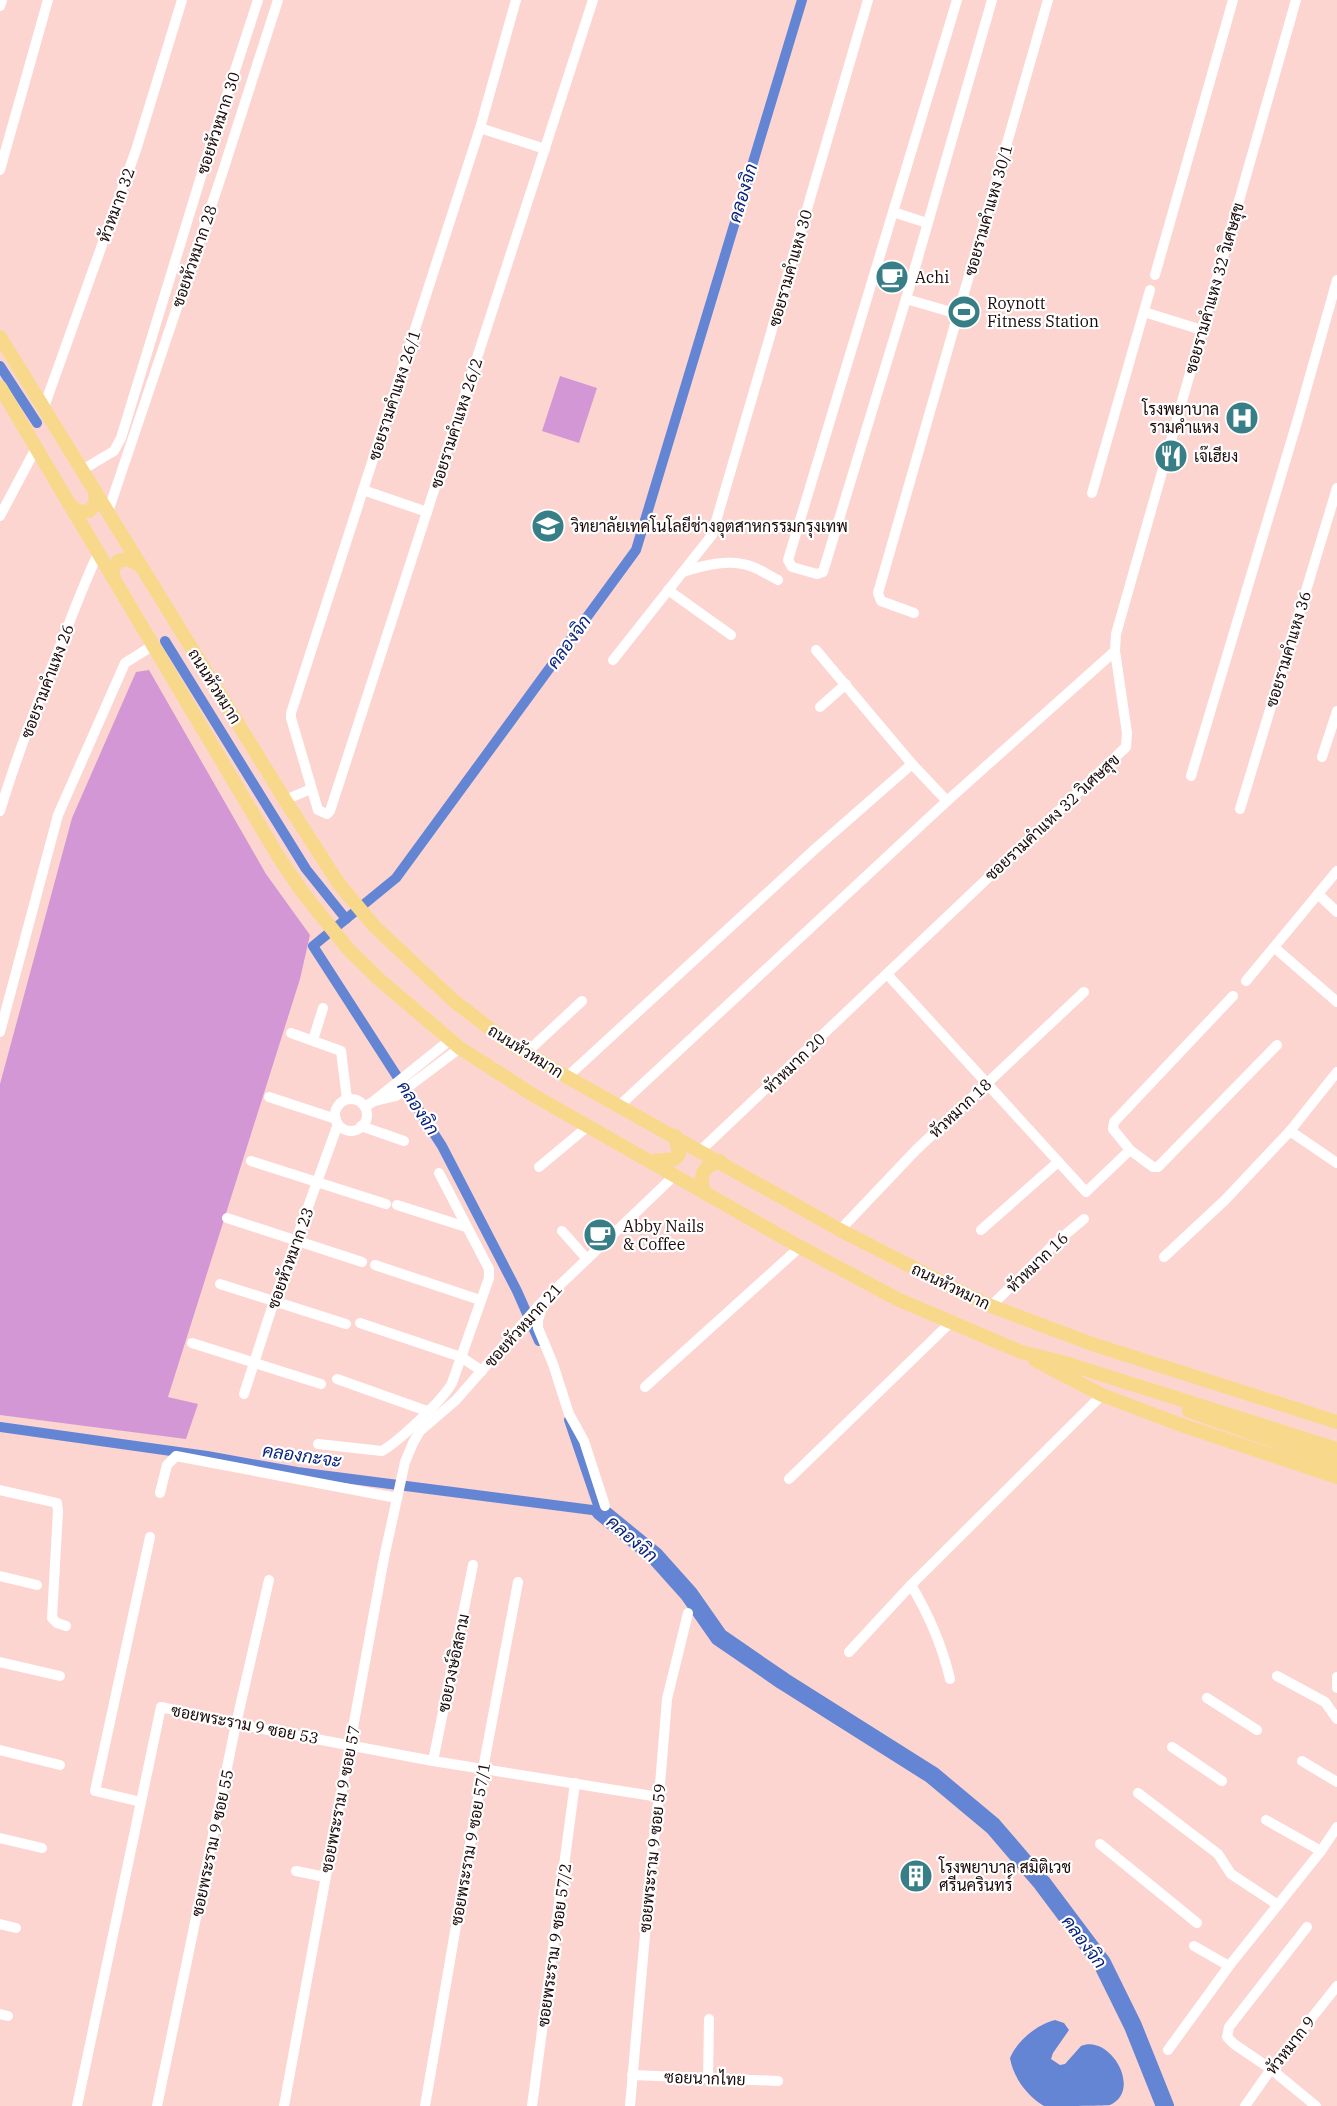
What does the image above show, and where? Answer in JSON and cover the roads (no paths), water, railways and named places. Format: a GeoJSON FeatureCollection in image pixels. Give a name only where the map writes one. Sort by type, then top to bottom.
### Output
{"type":"FeatureCollection","features":[{"type":"Feature","properties":{"kind":"main road","name":"ถนนหัวหมาก"},"geometry":{"type":"LineString","coordinates":[[0,338],[328,867],[375,927],[454,1001],[506,1041],[567,1077],[840,1230],[991,1306],[1153,1365],[1337,1422]]}},
{"type":"Feature","properties":{"kind":"main road","name":"ถนนหัวหมาก"},"geometry":{"type":"LineString","coordinates":[[0,387],[152,646],[278,856],[303,893],[349,950],[381,981],[455,1044],[587,1127],[652,1161],[800,1247],[897,1299],[1021,1352],[1062,1362],[1337,1449]]}},
{"type":"Feature","properties":{"kind":"main road"},"geometry":{"type":"LineString","coordinates":[[69,504],[79,512],[89,511],[96,503],[95,490]]}},
{"type":"Feature","properties":{"kind":"main road"},"geometry":{"type":"LineString","coordinates":[[114,582],[112,570],[118,561],[128,559],[141,566]]}},
{"type":"Feature","properties":{"kind":"main road"},"geometry":{"type":"LineString","coordinates":[[652,1161],[675,1159],[679,1154],[675,1137]]}},
{"type":"Feature","properties":{"kind":"main road"},"geometry":{"type":"LineString","coordinates":[[704,1192],[700,1180],[701,1174],[706,1167],[720,1161]]}},
{"type":"Feature","properties":{"kind":"main road"},"geometry":{"type":"LineString","coordinates":[[1021,1352],[1102,1395],[1184,1426],[1337,1477]]}},
{"type":"Feature","properties":{"kind":"main road"},"geometry":{"type":"LineString","coordinates":[[1138,1387],[1162,1400],[1210,1420],[1337,1462]]}},
{"type":"Feature","properties":{"kind":"street"},"geometry":{"type":"LineString","coordinates":[[0,6],[2,0]]}},
{"type":"Feature","properties":{"kind":"street"},"geometry":{"type":"LineString","coordinates":[[0,170],[48,0]]}},
{"type":"Feature","properties":{"kind":"street","name":"หัวหมาก 32"},"geometry":{"type":"LineString","coordinates":[[44,407],[136,150],[182,0]]}},
{"type":"Feature","properties":{"kind":"street","name":"ซอยหัวหมาก 30"},"geometry":{"type":"LineString","coordinates":[[82,470],[114,451],[121,438],[210,147],[258,0]]}},
{"type":"Feature","properties":{"kind":"street","name":"ซอยหัวหมาก 28"},"geometry":{"type":"LineString","coordinates":[[108,512],[278,0]]}},
{"type":"Feature","properties":{"kind":"street","name":"ซอยรามคำแหง 26/1"},"geometry":{"type":"LineString","coordinates":[[311,789],[291,713],[480,128],[516,0]]}},
{"type":"Feature","properties":{"kind":"street","name":"ซอยรามคำแหง 26/2"},"geometry":{"type":"LineString","coordinates":[[311,789],[318,810],[327,814],[330,811],[593,0]]}},
{"type":"Feature","properties":{"kind":"street","name":"ซอยรามคำแหง 30"},"geometry":{"type":"LineString","coordinates":[[682,572],[712,536],[868,0]]}},
{"type":"Feature","properties":{"kind":"street"},"geometry":{"type":"LineString","coordinates":[[957,0],[788,560],[792,567],[817,574],[823,572],[906,299],[992,0]]}},
{"type":"Feature","properties":{"kind":"street","name":"ซอยรามคำแหง 30/1"},"geometry":{"type":"LineString","coordinates":[[914,613],[881,602],[878,593],[1048,0]]}},
{"type":"Feature","properties":{"kind":"street"},"geometry":{"type":"LineString","coordinates":[[1155,275],[1233,0]]}},
{"type":"Feature","properties":{"kind":"street","name":"ซอยรามคำแหง 32 วิเศษสุข"},"geometry":{"type":"LineString","coordinates":[[887,974],[1124,750],[1128,742],[1115,651],[1116,634],[1296,0]]}},
{"type":"Feature","properties":{"kind":"street"},"geometry":{"type":"LineString","coordinates":[[480,128],[545,149]]}},
{"type":"Feature","properties":{"kind":"street"},"geometry":{"type":"LineString","coordinates":[[893,212],[927,223]]}},
{"type":"Feature","properties":{"kind":"street"},"geometry":{"type":"LineString","coordinates":[[1191,776],[1337,280]]}},
{"type":"Feature","properties":{"kind":"street"},"geometry":{"type":"LineString","coordinates":[[1092,494],[1150,290]]}},
{"type":"Feature","properties":{"kind":"street"},"geometry":{"type":"LineString","coordinates":[[906,299],[958,314]]}},
{"type":"Feature","properties":{"kind":"street"},"geometry":{"type":"LineString","coordinates":[[1144,312],[1202,330]]}},
{"type":"Feature","properties":{"kind":"street"},"geometry":{"type":"LineString","coordinates":[[0,514],[36,448]]}},
{"type":"Feature","properties":{"kind":"street","name":"ซอยรามคำแหง 36"},"geometry":{"type":"LineString","coordinates":[[1240,809],[1337,488]]}},
{"type":"Feature","properties":{"kind":"street"},"geometry":{"type":"LineString","coordinates":[[363,490],[427,512]]}},
{"type":"Feature","properties":{"kind":"street","name":"ซอยรามคำแหง 26"},"geometry":{"type":"LineString","coordinates":[[0,811],[11,773],[32,717],[98,554]]}},
{"type":"Feature","properties":{"kind":"street"},"geometry":{"type":"LineString","coordinates":[[613,660],[682,572],[709,564],[732,564],[750,566],[778,580]]}},
{"type":"Feature","properties":{"kind":"street"},"geometry":{"type":"LineString","coordinates":[[668,590],[731,635]]}},
{"type":"Feature","properties":{"kind":"street"},"geometry":{"type":"LineString","coordinates":[[0,1032],[58,815],[124,663],[152,646]]}},
{"type":"Feature","properties":{"kind":"street"},"geometry":{"type":"LineString","coordinates":[[816,650],[912,764],[947,801]]}},
{"type":"Feature","properties":{"kind":"street"},"geometry":{"type":"LineString","coordinates":[[619,1106],[947,801],[1115,651]]}},
{"type":"Feature","properties":{"kind":"street"},"geometry":{"type":"LineString","coordinates":[[820,707],[846,684]]}},
{"type":"Feature","properties":{"kind":"street"},"geometry":{"type":"LineString","coordinates":[[1322,757],[1337,711]]}},
{"type":"Feature","properties":{"kind":"street"},"geometry":{"type":"LineString","coordinates":[[567,1077],[815,849],[912,764]]}},
{"type":"Feature","properties":{"kind":"street"},"geometry":{"type":"LineString","coordinates":[[285,800],[311,789]]}},
{"type":"Feature","properties":{"kind":"street"},"geometry":{"type":"LineString","coordinates":[[1246,981],[1337,871]]}},
{"type":"Feature","properties":{"kind":"street"},"geometry":{"type":"LineString","coordinates":[[1318,894],[1337,912]]}},
{"type":"Feature","properties":{"kind":"street"},"geometry":{"type":"LineString","coordinates":[[1275,948],[1337,1002]]}},
{"type":"Feature","properties":{"kind":"street"},"geometry":{"type":"LineString","coordinates":[[887,974],[1086,1192],[1130,1150]]}},
{"type":"Feature","properties":{"kind":"street","name":"หัวหมาก 20"},"geometry":{"type":"LineString","coordinates":[[700,1150],[887,974]]}},
{"type":"Feature","properties":{"kind":"street","name":"หัวหมาก 18"},"geometry":{"type":"LineString","coordinates":[[840,1230],[916,1150],[1084,992]]}},
{"type":"Feature","properties":{"kind":"street"},"geometry":{"type":"LineString","coordinates":[[1233,996],[1114,1122],[1113,1130],[1130,1150],[1153,1167],[1158,1167],[1277,1045]]}},
{"type":"Feature","properties":{"kind":"street"},"geometry":{"type":"LineString","coordinates":[[526,1053],[582,1001]]}},
{"type":"Feature","properties":{"kind":"street"},"geometry":{"type":"LineString","coordinates":[[313,1040],[323,1008]]}},
{"type":"Feature","properties":{"kind":"street"},"geometry":{"type":"LineString","coordinates":[[291,1033],[341,1051],[346,1100],[369,1104],[393,1091],[455,1044]]}},
{"type":"Feature","properties":{"kind":"street"},"geometry":{"type":"LineString","coordinates":[[1164,1257],[1225,1200],[1290,1131],[1337,1072]]}},
{"type":"Feature","properties":{"kind":"street"},"geometry":{"type":"LineString","coordinates":[[268,1097],[337,1121],[346,1130],[357,1129],[361,1126],[369,1104]]}},
{"type":"Feature","properties":{"kind":"street","name":"ซอยหัวหมาก 23"},"geometry":{"type":"LineString","coordinates":[[244,1394],[274,1301],[318,1181],[337,1121],[335,1114],[338,1105],[346,1100]]}},
{"type":"Feature","properties":{"kind":"street"},"geometry":{"type":"LineString","coordinates":[[361,1126],[404,1141]]}},
{"type":"Feature","properties":{"kind":"street"},"geometry":{"type":"LineString","coordinates":[[539,1167],[587,1127]]}},
{"type":"Feature","properties":{"kind":"street"},"geometry":{"type":"LineString","coordinates":[[1290,1131],[1337,1163]]}},
{"type":"Feature","properties":{"kind":"street"},"geometry":{"type":"LineString","coordinates":[[251,1161],[466,1227]]}},
{"type":"Feature","properties":{"kind":"street"},"geometry":{"type":"LineString","coordinates":[[981,1230],[1058,1162]]}},
{"type":"Feature","properties":{"kind":"street"},"geometry":{"type":"LineString","coordinates":[[318,1444],[382,1451],[449,1389],[489,1278],[489,1269],[439,1173]]}},
{"type":"Feature","properties":{"kind":"street","name":"ซอยหัวหมาก 21"},"geometry":{"type":"LineString","coordinates":[[398,1495],[405,1462],[420,1431],[456,1400],[542,1302],[675,1175]]}},
{"type":"Feature","properties":{"kind":"street"},"geometry":{"type":"LineString","coordinates":[[227,1218],[362,1262]]}},
{"type":"Feature","properties":{"kind":"street","name":"หัวหมาก 16"},"geometry":{"type":"LineString","coordinates":[[991,1306],[1053,1245],[1084,1219]]}},
{"type":"Feature","properties":{"kind":"street"},"geometry":{"type":"LineString","coordinates":[[562,1231],[587,1259]]}},
{"type":"Feature","properties":{"kind":"street"},"geometry":{"type":"LineString","coordinates":[[645,1387],[800,1247]]}},
{"type":"Feature","properties":{"kind":"street"},"geometry":{"type":"LineString","coordinates":[[375,1265],[480,1300]]}},
{"type":"Feature","properties":{"kind":"street"},"geometry":{"type":"LineString","coordinates":[[220,1284],[346,1324]]}},
{"type":"Feature","properties":{"kind":"street"},"geometry":{"type":"LineString","coordinates":[[542,1302],[537,1320],[538,1328],[553,1364],[569,1414],[584,1441],[605,1506]]}},
{"type":"Feature","properties":{"kind":"street"},"geometry":{"type":"LineString","coordinates":[[360,1323],[462,1357],[482,1371]]}},
{"type":"Feature","properties":{"kind":"street"},"geometry":{"type":"LineString","coordinates":[[789,1479],[950,1323]]}},
{"type":"Feature","properties":{"kind":"street"},"geometry":{"type":"LineString","coordinates":[[192,1343],[321,1384]]}},
{"type":"Feature","properties":{"kind":"street"},"geometry":{"type":"LineString","coordinates":[[337,1379],[428,1410]]}},
{"type":"Feature","properties":{"kind":"street"},"geometry":{"type":"LineString","coordinates":[[849,1652],[910,1585],[1102,1395]]}},
{"type":"Feature","properties":{"kind":"street"},"geometry":{"type":"LineString","coordinates":[[160,1493],[167,1466],[176,1456],[398,1495]]}},
{"type":"Feature","properties":{"kind":"street"},"geometry":{"type":"LineString","coordinates":[[0,1490],[57,1503],[52,1618],[57,1623],[66,1626]]}},
{"type":"Feature","properties":{"kind":"street","name":"ซอยพระราม 9 ซอย 57"},"geometry":{"type":"LineString","coordinates":[[284,2106],[384,1558],[398,1495]]}},
{"type":"Feature","properties":{"kind":"street"},"geometry":{"type":"LineString","coordinates":[[141,1802],[95,1791],[150,1537]]}},
{"type":"Feature","properties":{"kind":"street","name":"ซอยวงษ์อิสลาม"},"geometry":{"type":"LineString","coordinates":[[433,1761],[473,1565]]}},
{"type":"Feature","properties":{"kind":"street"},"geometry":{"type":"LineString","coordinates":[[0,1576],[37,1585]]}},
{"type":"Feature","properties":{"kind":"street","name":"ซอยพระราม 9 ซอย 55"},"geometry":{"type":"LineString","coordinates":[[157,2106],[268,1580]]}},
{"type":"Feature","properties":{"kind":"street","name":"ซอยพระราม 9 ซอย 57/1"},"geometry":{"type":"LineString","coordinates":[[424,2106],[518,1582]]}},
{"type":"Feature","properties":{"kind":"street"},"geometry":{"type":"LineString","coordinates":[[910,1585],[928,1615],[950,1679]]}},
{"type":"Feature","properties":{"kind":"street","name":"ซอยพระราม 9 ซอย 59"},"geometry":{"type":"LineString","coordinates":[[630,2106],[667,1699],[688,1613]]}},
{"type":"Feature","properties":{"kind":"street"},"geometry":{"type":"LineString","coordinates":[[0,1662],[60,1676]]}},
{"type":"Feature","properties":{"kind":"street"},"geometry":{"type":"LineString","coordinates":[[1277,1676],[1325,1702],[1337,1719]]}},
{"type":"Feature","properties":{"kind":"street"},"geometry":{"type":"LineString","coordinates":[[1337,1677],[1337,1688]]}},
{"type":"Feature","properties":{"kind":"street"},"geometry":{"type":"LineString","coordinates":[[1208,1698],[1257,1730]]}},
{"type":"Feature","properties":{"kind":"street","name":"ซอยพระราม 9 ซอย 53"},"geometry":{"type":"LineString","coordinates":[[77,2106],[162,1707],[236,1724],[433,1761],[659,1797]]}},
{"type":"Feature","properties":{"kind":"street"},"geometry":{"type":"LineString","coordinates":[[1172,1747],[1222,1781]]}},
{"type":"Feature","properties":{"kind":"street"},"geometry":{"type":"LineString","coordinates":[[0,1750],[60,1765]]}},
{"type":"Feature","properties":{"kind":"street"},"geometry":{"type":"LineString","coordinates":[[1302,1761],[1337,1782]]}},
{"type":"Feature","properties":{"kind":"street","name":"ซอยพระราม 9 ซอย 57/2"},"geometry":{"type":"LineString","coordinates":[[532,2106],[575,1783]]}},
{"type":"Feature","properties":{"kind":"street"},"geometry":{"type":"LineString","coordinates":[[1138,1793],[1218,1854],[1231,1874],[1278,1905]]}},
{"type":"Feature","properties":{"kind":"street"},"geometry":{"type":"LineString","coordinates":[[1266,1820],[1322,1851]]}},
{"type":"Feature","properties":{"kind":"street"},"geometry":{"type":"LineString","coordinates":[[1168,2050],[1229,1966],[1322,1851],[1337,1827]]}},
{"type":"Feature","properties":{"kind":"street"},"geometry":{"type":"LineString","coordinates":[[0,1838],[42,1848]]}},
{"type":"Feature","properties":{"kind":"street"},"geometry":{"type":"LineString","coordinates":[[1100,1844],[1197,1923]]}},
{"type":"Feature","properties":{"kind":"street"},"geometry":{"type":"LineString","coordinates":[[296,1871],[325,1877]]}},
{"type":"Feature","properties":{"kind":"street"},"geometry":{"type":"LineString","coordinates":[[0,1924],[16,1928]]}},
{"type":"Feature","properties":{"kind":"street"},"geometry":{"type":"LineString","coordinates":[[1307,1927],[1229,2027],[1227,2037],[1316,2106]]}},
{"type":"Feature","properties":{"kind":"street"},"geometry":{"type":"LineString","coordinates":[[1194,1946],[1229,1966]]}},
{"type":"Feature","properties":{"kind":"street","name":"หัวหมาก 9"},"geometry":{"type":"LineString","coordinates":[[1245,2106],[1271,2069],[1337,1986]]}},
{"type":"Feature","properties":{"kind":"street"},"geometry":{"type":"LineString","coordinates":[[708,2079],[709,2019]]}},
{"type":"Feature","properties":{"kind":"street","name":"ซอยนากไทย"},"geometry":{"type":"LineString","coordinates":[[632,2075],[778,2081]]}},
{"type":"Feature","properties":{"kind":"water"},"geometry":{"type":"Polygon","coordinates":[[[1055,2020],[1064,2023],[1069,2030],[1051,2059],[1060,2065],[1065,2064],[1081,2046],[1092,2044],[1112,2055],[1119,2065],[1123,2077],[1123,2088],[1119,2098],[1110,2105],[1044,2106],[1022,2085],[1014,2072],[1010,2058],[1013,2052],[1034,2030],[1055,2020]]]}},
{"type":"Feature","properties":{"kind":"waterway","name":"คลองจิก"},"geometry":{"type":"LineString","coordinates":[[539,1341],[517,1291],[442,1146],[313,946],[396,878],[636,550],[802,0]]}},
{"type":"Feature","properties":{"kind":"waterway"},"geometry":{"type":"LineString","coordinates":[[0,366],[37,423]]}},
{"type":"Feature","properties":{"kind":"waterway"},"geometry":{"type":"LineString","coordinates":[[165,641],[306,869],[346,919]]}},
{"type":"Feature","properties":{"kind":"waterway","name":"คลองกะจะ"},"geometry":{"type":"LineString","coordinates":[[0,1427],[207,1456],[297,1472],[600,1511],[569,1420]]}},
{"type":"Feature","properties":{"kind":"waterway","name":"คลองจิก"},"geometry":{"type":"LineString","coordinates":[[600,1511],[655,1556],[689,1594],[719,1637],[783,1681],[932,1775],[993,1826],[1042,1883],[1102,1963],[1133,2026],[1165,2106]]}},
{"type":"Feature","properties":{"kind":"place","name":"Achi"},"geometry":{"type":"Point","coordinates":[892,277]}},
{"type":"Feature","properties":{"kind":"place","name":"Roynott Fitness Station"},"geometry":{"type":"Point","coordinates":[964,312]}},
{"type":"Feature","properties":{"kind":"place","name":"โรงพยาบาล รามคำแหง"},"geometry":{"type":"Point","coordinates":[1242,418]}},
{"type":"Feature","properties":{"kind":"place","name":"เจ๊เฮียง"},"geometry":{"type":"Point","coordinates":[1171,456]}},
{"type":"Feature","properties":{"kind":"place","name":"วิทยาลัยเทคโนโลยีช่างอุตสาหกรรมกรุงเทพ"},"geometry":{"type":"Point","coordinates":[548,526]}},
{"type":"Feature","properties":{"kind":"place","name":"Abby Nails & Coffee"},"geometry":{"type":"Point","coordinates":[600,1235]}},
{"type":"Feature","properties":{"kind":"place","name":"โรงพยาบาล สมิติเวช ศรีนครินทร์"},"geometry":{"type":"Point","coordinates":[916,1876]}}]}
